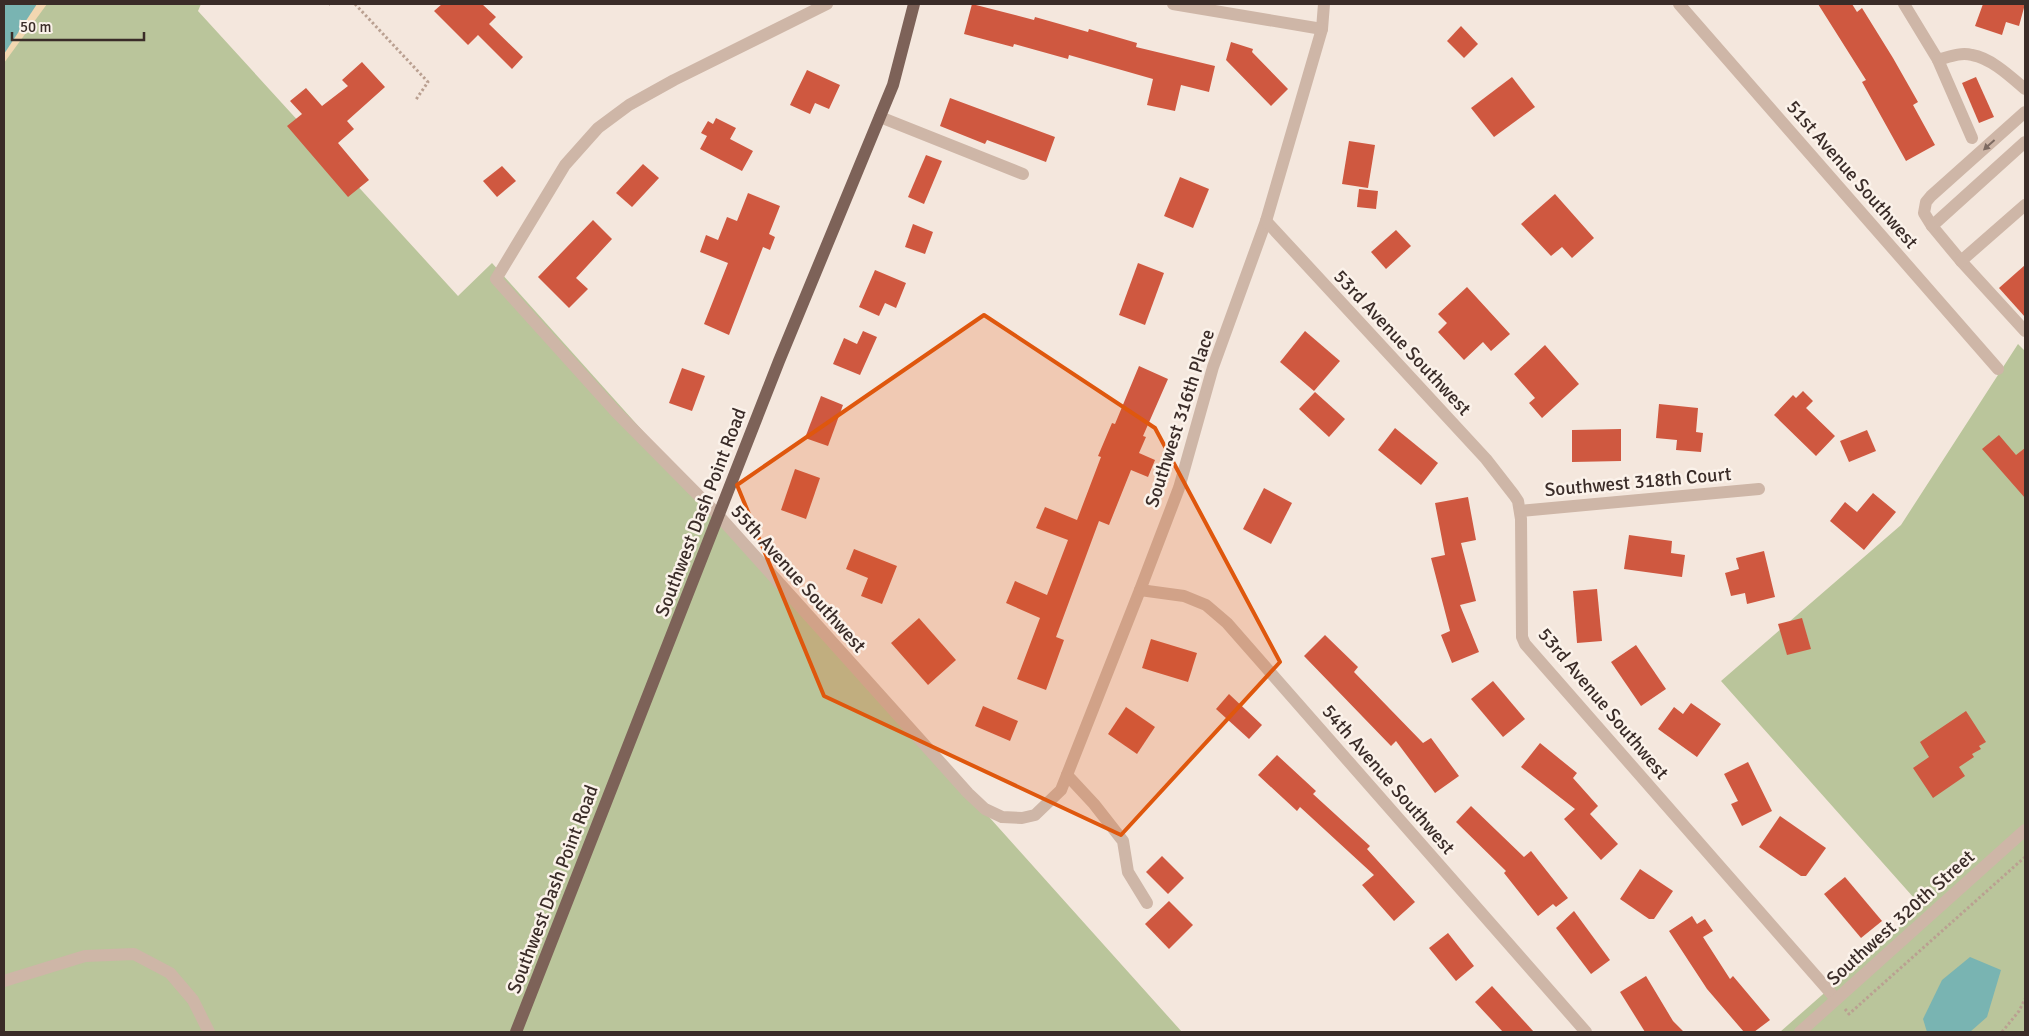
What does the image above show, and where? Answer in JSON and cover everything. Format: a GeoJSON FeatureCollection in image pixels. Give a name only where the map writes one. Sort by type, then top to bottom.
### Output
{"type":"FeatureCollection","features":[{"type":"Feature","properties":{"kind":"main road","name":"Southwest Dash Point Road"},"geometry":{"type":"LineString","coordinates":[[516,1032],[834,225],[894,84],[914,4]]}},
{"type":"Feature","properties":{"kind":"street","name":"55th Avenue Southwest"},"geometry":{"type":"LineString","coordinates":[[827,4],[674,80],[629,105],[598,128],[565,165],[496,279],[616,412],[719,516],[968,793],[985,809],[1002,817],[1022,818]]}},
{"type":"Feature","properties":{"kind":"street"},"geometry":{"type":"LineString","coordinates":[[1174,4],[1322,29]]}},
{"type":"Feature","properties":{"kind":"street","name":"Southwest 316th Place"},"geometry":{"type":"LineString","coordinates":[[1022,818],[1035,814],[1061,790],[1179,488],[1213,368],[1266,221],[1322,29],[1324,4]]}},
{"type":"Feature","properties":{"kind":"street","name":"51st Avenue Southwest"},"geometry":{"type":"LineString","coordinates":[[1679,4],[1998,369]]}},
{"type":"Feature","properties":{"kind":"street"},"geometry":{"type":"LineString","coordinates":[[1904,4],[1938,60],[1972,138]]}},
{"type":"Feature","properties":{"kind":"street"},"geometry":{"type":"LineString","coordinates":[[1938,60],[1963,54],[1978,56],[2025,89]]}},
{"type":"Feature","properties":{"kind":"street"},"geometry":{"type":"LineString","coordinates":[[2025,112],[1926,202],[1924,213],[1932,226],[1961,261],[2025,331]]}},
{"type":"Feature","properties":{"kind":"street"},"geometry":{"type":"LineString","coordinates":[[880,117],[1023,174]]}},
{"type":"Feature","properties":{"kind":"street"},"geometry":{"type":"LineString","coordinates":[[1932,226],[2025,142]]}},
{"type":"Feature","properties":{"kind":"street"},"geometry":{"type":"LineString","coordinates":[[1961,261],[2025,205]]}},
{"type":"Feature","properties":{"kind":"street","name":"53rd Avenue Southwest"},"geometry":{"type":"LineString","coordinates":[[1266,221],[1509,486],[1518,501],[1520,511],[1522,636],[1525,644],[1836,999]]}},
{"type":"Feature","properties":{"kind":"street","name":"Southwest 318th Court"},"geometry":{"type":"LineString","coordinates":[[1520,511],[1759,489]]}},
{"type":"Feature","properties":{"kind":"street","name":"54th Avenue Southwest"},"geometry":{"type":"LineString","coordinates":[[1140,590],[1184,596],[1206,605],[1227,623],[1586,1032]]}},
{"type":"Feature","properties":{"kind":"street"},"geometry":{"type":"LineString","coordinates":[[1067,774],[1094,804],[1122,840],[1128,872],[1147,903]]}},
{"type":"Feature","properties":{"kind":"street","name":"Southwest 320th Street"},"geometry":{"type":"LineString","coordinates":[[1800,1032],[2025,830]]}},
{"type":"Feature","properties":{"kind":"street"},"geometry":{"type":"LineString","coordinates":[[4,981],[85,956],[134,954],[170,973],[193,1000],[209,1032]]}},
{"type":"Feature","properties":{"kind":"path"},"geometry":{"type":"LineString","coordinates":[[354,4],[428,82],[415,101]]}},
{"type":"Feature","properties":{"kind":"path"},"geometry":{"type":"LineString","coordinates":[[1836,999],[1849,1014],[2025,857]]}},
{"type":"Feature","properties":{"kind":"path"},"geometry":{"type":"LineString","coordinates":[[2002,1032],[2019,1011],[2025,999]]}},
{"type":"Feature","properties":{"kind":"highlighted area"},"geometry":{"type":"Polygon","coordinates":[[[984,315],[1155,428],[1280,662],[1121,835],[824,696],[737,485],[984,315]]]}},
{"type":"Feature","properties":{"kind":"green space"},"geometry":{"type":"Polygon","coordinates":[[[45,4],[201,4],[198,11],[458,296],[492,263],[1182,1032],[4,1032],[4,62],[45,4]]]}},
{"type":"Feature","properties":{"kind":"green space"},"geometry":{"type":"Polygon","coordinates":[[[2018,344],[2025,351],[2025,1032],[1780,1032],[1922,907],[1721,681],[1901,525],[2018,344]]]}},
{"type":"Feature","properties":{"kind":"sand"},"geometry":{"type":"Polygon","coordinates":[[[4,4],[47,4],[4,63],[4,4]]]}},
{"type":"Feature","properties":{"kind":"water"},"geometry":{"type":"Polygon","coordinates":[[[4,4],[37,4],[4,54],[4,4]]]}},
{"type":"Feature","properties":{"kind":"water"},"geometry":{"type":"Polygon","coordinates":[[[1970,957],[2001,970],[1987,1017],[1970,1032],[1927,1032],[1923,1019],[1942,980],[1970,957]]]}},
{"type":"Feature","properties":{"kind":"building"},"geometry":{"type":"Polygon","coordinates":[[[442,4],[482,4],[496,17],[489,24],[523,57],[512,69],[478,35],[468,45],[434,11],[442,4]]]}},
{"type":"Feature","properties":{"kind":"building"},"geometry":{"type":"Polygon","coordinates":[[[972,4],[1034,20],[1035,17],[1088,32],[1089,29],[1137,43],[1136,47],[1215,66],[1209,92],[1181,85],[1175,111],[1147,105],[1153,79],[1069,55],[1068,59],[1014,44],[1013,47],[964,34],[972,4]]]}},
{"type":"Feature","properties":{"kind":"building"},"geometry":{"type":"Polygon","coordinates":[[[1818,4],[1852,4],[1857,12],[1862,8],[1918,102],[1913,105],[1935,145],[1906,161],[1862,82],[1866,80],[1818,4]]]}},
{"type":"Feature","properties":{"kind":"building"},"geometry":{"type":"Polygon","coordinates":[[[1983,4],[2025,4],[2019,26],[2006,22],[2002,35],[1975,26],[1983,4]]]}},
{"type":"Feature","properties":{"kind":"building"},"geometry":{"type":"Polygon","coordinates":[[[1461,26],[1478,44],[1464,58],[1447,41],[1461,26]]]}},
{"type":"Feature","properties":{"kind":"building"},"geometry":{"type":"Polygon","coordinates":[[[1231,42],[1253,49],[1252,52],[1288,89],[1271,106],[1226,60],[1231,42]]]}},
{"type":"Feature","properties":{"kind":"building"},"geometry":{"type":"Polygon","coordinates":[[[362,62],[385,87],[347,121],[354,129],[338,143],[369,180],[348,197],[287,126],[302,114],[290,101],[306,88],[322,106],[348,86],[342,80],[362,62]]]}},
{"type":"Feature","properties":{"kind":"building"},"geometry":{"type":"Polygon","coordinates":[[[807,70],[840,85],[829,109],[815,103],[810,114],[790,105],[807,70]]]}},
{"type":"Feature","properties":{"kind":"building"},"geometry":{"type":"Polygon","coordinates":[[[1512,77],[1535,107],[1494,137],[1471,108],[1512,77]]]}},
{"type":"Feature","properties":{"kind":"building"},"geometry":{"type":"Polygon","coordinates":[[[1976,77],[1994,117],[1979,123],[1962,83],[1976,77]]]}},
{"type":"Feature","properties":{"kind":"building"},"geometry":{"type":"Polygon","coordinates":[[[950,98],[1055,137],[1046,162],[987,140],[985,144],[940,126],[950,98]]]}},
{"type":"Feature","properties":{"kind":"building"},"geometry":{"type":"Polygon","coordinates":[[[716,118],[736,128],[730,139],[753,151],[742,171],[700,149],[707,136],[701,133],[708,121],[713,124],[716,118]]]}},
{"type":"Feature","properties":{"kind":"building"},"geometry":{"type":"Polygon","coordinates":[[[1349,141],[1375,145],[1368,188],[1342,184],[1349,141]]]}},
{"type":"Feature","properties":{"kind":"building"},"geometry":{"type":"Polygon","coordinates":[[[926,155],[942,161],[924,204],[908,197],[926,155]]]}},
{"type":"Feature","properties":{"kind":"building"},"geometry":{"type":"Polygon","coordinates":[[[643,164],[659,178],[632,207],[616,193],[643,164]]]}},
{"type":"Feature","properties":{"kind":"building"},"geometry":{"type":"Polygon","coordinates":[[[502,166],[516,181],[497,197],[483,181],[502,166]]]}},
{"type":"Feature","properties":{"kind":"building"},"geometry":{"type":"Polygon","coordinates":[[[1180,177],[1209,189],[1193,228],[1164,216],[1180,177]]]}},
{"type":"Feature","properties":{"kind":"building"},"geometry":{"type":"Polygon","coordinates":[[[1359,189],[1378,191],[1376,209],[1357,207],[1359,189]]]}},
{"type":"Feature","properties":{"kind":"building"},"geometry":{"type":"Polygon","coordinates":[[[748,193],[780,206],[769,234],[775,237],[770,250],[763,247],[729,335],[704,324],[728,263],[700,252],[706,235],[718,240],[727,217],[737,221],[748,193]]]}},
{"type":"Feature","properties":{"kind":"building"},"geometry":{"type":"Polygon","coordinates":[[[1555,194],[1594,238],[1572,258],[1562,247],[1551,256],[1521,224],[1555,194]]]}},
{"type":"Feature","properties":{"kind":"building"},"geometry":{"type":"Polygon","coordinates":[[[593,220],[612,239],[576,278],[588,289],[569,308],[538,277],[593,220]]]}},
{"type":"Feature","properties":{"kind":"building"},"geometry":{"type":"Polygon","coordinates":[[[913,224],[933,232],[925,254],[905,247],[913,224]]]}},
{"type":"Feature","properties":{"kind":"building"},"geometry":{"type":"Polygon","coordinates":[[[1396,230],[1411,246],[1386,269],[1371,252],[1396,230]]]}},
{"type":"Feature","properties":{"kind":"building"},"geometry":{"type":"Polygon","coordinates":[[[1138,263],[1164,273],[1145,325],[1119,315],[1138,263]]]}},
{"type":"Feature","properties":{"kind":"building"},"geometry":{"type":"Polygon","coordinates":[[[2025,265],[2025,317],[1999,288],[2025,265]]]}},
{"type":"Feature","properties":{"kind":"building"},"geometry":{"type":"Polygon","coordinates":[[[875,270],[906,283],[896,308],[885,303],[879,316],[859,307],[875,270]]]}},
{"type":"Feature","properties":{"kind":"building"},"geometry":{"type":"Polygon","coordinates":[[[1467,287],[1510,334],[1491,351],[1483,342],[1464,360],[1438,332],[1447,323],[1438,314],[1467,287]]]}},
{"type":"Feature","properties":{"kind":"building"},"geometry":{"type":"Polygon","coordinates":[[[863,331],[877,337],[860,375],[833,364],[844,338],[857,344],[863,331]]]}},
{"type":"Feature","properties":{"kind":"building"},"geometry":{"type":"Polygon","coordinates":[[[1305,331],[1340,361],[1314,391],[1280,362],[1305,331]]]}},
{"type":"Feature","properties":{"kind":"building"},"geometry":{"type":"Polygon","coordinates":[[[1545,345],[1579,384],[1542,418],[1529,403],[1535,398],[1514,374],[1545,345]]]}},
{"type":"Feature","properties":{"kind":"building"},"geometry":{"type":"Polygon","coordinates":[[[1139,366],[1168,379],[1143,436],[1146,437],[1139,453],[1155,460],[1148,477],[1131,470],[1109,525],[1099,521],[1056,637],[1064,640],[1046,690],[1017,679],[1040,618],[1006,603],[1015,581],[1047,595],[1068,540],[1036,528],[1045,507],[1077,520],[1101,457],[1098,456],[1112,423],[1115,424],[1139,366]]]}},
{"type":"Feature","properties":{"kind":"building"},"geometry":{"type":"Polygon","coordinates":[[[682,368],[705,376],[692,411],[669,403],[682,368]]]}},
{"type":"Feature","properties":{"kind":"building"},"geometry":{"type":"Polygon","coordinates":[[[1803,391],[1813,401],[1806,408],[1835,436],[1816,456],[1774,415],[1793,395],[1796,398],[1803,391]]]}},
{"type":"Feature","properties":{"kind":"building"},"geometry":{"type":"Polygon","coordinates":[[[1315,392],[1345,419],[1329,437],[1299,409],[1315,392]]]}},
{"type":"Feature","properties":{"kind":"building"},"geometry":{"type":"Polygon","coordinates":[[[821,396],[843,405],[828,446],[805,438],[821,396]]]}},
{"type":"Feature","properties":{"kind":"building"},"geometry":{"type":"Polygon","coordinates":[[[1659,404],[1698,408],[1696,432],[1703,433],[1701,452],[1676,450],[1677,440],[1656,438],[1659,404]]]}},
{"type":"Feature","properties":{"kind":"building"},"geometry":{"type":"Polygon","coordinates":[[[1395,428],[1438,463],[1421,485],[1378,450],[1395,428]]]}},
{"type":"Feature","properties":{"kind":"building"},"geometry":{"type":"Polygon","coordinates":[[[1621,429],[1621,461],[1572,462],[1572,430],[1621,429]]]}},
{"type":"Feature","properties":{"kind":"building"},"geometry":{"type":"Polygon","coordinates":[[[1867,430],[1876,451],[1849,462],[1840,441],[1867,430]]]}},
{"type":"Feature","properties":{"kind":"building"},"geometry":{"type":"Polygon","coordinates":[[[1999,435],[2016,455],[2025,448],[2025,498],[1982,449],[1999,435]]]}},
{"type":"Feature","properties":{"kind":"building"},"geometry":{"type":"Polygon","coordinates":[[[795,469],[820,478],[806,519],[781,510],[795,469]]]}},
{"type":"Feature","properties":{"kind":"building"},"geometry":{"type":"Polygon","coordinates":[[[1264,488],[1292,503],[1271,544],[1243,529],[1264,488]]]}},
{"type":"Feature","properties":{"kind":"building"},"geometry":{"type":"Polygon","coordinates":[[[1873,493],[1896,512],[1864,550],[1830,521],[1845,502],[1857,512],[1873,493]]]}},
{"type":"Feature","properties":{"kind":"building"},"geometry":{"type":"Polygon","coordinates":[[[1468,497],[1476,540],[1461,543],[1476,601],[1460,605],[1479,652],[1452,663],[1441,635],[1450,631],[1431,558],[1445,555],[1435,503],[1468,497]]]}},
{"type":"Feature","properties":{"kind":"building"},"geometry":{"type":"Polygon","coordinates":[[[1629,535],[1672,541],[1671,553],[1685,555],[1682,577],[1624,569],[1629,535]]]}},
{"type":"Feature","properties":{"kind":"building"},"geometry":{"type":"Polygon","coordinates":[[[854,549],[897,566],[882,604],[861,596],[868,578],[846,569],[854,549]]]}},
{"type":"Feature","properties":{"kind":"building"},"geometry":{"type":"Polygon","coordinates":[[[1764,551],[1775,597],[1747,604],[1745,593],[1731,596],[1725,573],[1739,569],[1736,558],[1764,551]]]}},
{"type":"Feature","properties":{"kind":"building"},"geometry":{"type":"Polygon","coordinates":[[[1597,589],[1602,641],[1577,643],[1573,591],[1597,589]]]}},
{"type":"Feature","properties":{"kind":"building"},"geometry":{"type":"Polygon","coordinates":[[[919,618],[956,660],[928,685],[891,643],[919,618]]]}},
{"type":"Feature","properties":{"kind":"building"},"geometry":{"type":"Polygon","coordinates":[[[1802,618],[1811,649],[1787,655],[1778,624],[1802,618]]]}},
{"type":"Feature","properties":{"kind":"building"},"geometry":{"type":"Polygon","coordinates":[[[1325,635],[1358,667],[1354,672],[1423,743],[1431,738],[1459,776],[1435,793],[1396,741],[1391,746],[1304,656],[1325,635]]]}},
{"type":"Feature","properties":{"kind":"building"},"geometry":{"type":"Polygon","coordinates":[[[1151,639],[1197,653],[1188,682],[1142,668],[1151,639]]]}},
{"type":"Feature","properties":{"kind":"building"},"geometry":{"type":"Polygon","coordinates":[[[1636,645],[1666,689],[1641,706],[1611,662],[1636,645]]]}},
{"type":"Feature","properties":{"kind":"building"},"geometry":{"type":"Polygon","coordinates":[[[1493,681],[1525,719],[1503,737],[1471,699],[1493,681]]]}},
{"type":"Feature","properties":{"kind":"building"},"geometry":{"type":"Polygon","coordinates":[[[1229,694],[1262,725],[1249,739],[1216,709],[1229,694]]]}},
{"type":"Feature","properties":{"kind":"building"},"geometry":{"type":"Polygon","coordinates":[[[1691,703],[1721,724],[1697,757],[1658,729],[1674,707],[1683,714],[1691,703]]]}},
{"type":"Feature","properties":{"kind":"building"},"geometry":{"type":"Polygon","coordinates":[[[983,706],[1018,721],[1010,741],[975,726],[983,706]]]}},
{"type":"Feature","properties":{"kind":"building"},"geometry":{"type":"Polygon","coordinates":[[[1126,707],[1155,727],[1137,754],[1108,734],[1126,707]]]}},
{"type":"Feature","properties":{"kind":"building"},"geometry":{"type":"Polygon","coordinates":[[[1966,711],[1986,742],[1979,746],[1981,749],[1972,754],[1974,757],[1959,767],[1965,776],[1933,798],[1913,768],[1929,757],[1920,742],[1966,711]]]}},
{"type":"Feature","properties":{"kind":"building"},"geometry":{"type":"Polygon","coordinates":[[[1540,743],[1577,773],[1573,778],[1598,806],[1590,814],[1618,844],[1601,860],[1564,819],[1575,809],[1521,767],[1540,743]]]}},
{"type":"Feature","properties":{"kind":"building"},"geometry":{"type":"Polygon","coordinates":[[[1277,755],[1316,791],[1313,794],[1370,846],[1367,849],[1415,902],[1394,921],[1362,885],[1374,875],[1300,807],[1297,811],[1258,775],[1277,755]]]}},
{"type":"Feature","properties":{"kind":"building"},"geometry":{"type":"Polygon","coordinates":[[[1748,762],[1772,811],[1742,826],[1731,804],[1738,801],[1724,774],[1748,762]]]}},
{"type":"Feature","properties":{"kind":"building"},"geometry":{"type":"Polygon","coordinates":[[[1471,806],[1524,857],[1531,851],[1568,898],[1556,907],[1553,904],[1538,916],[1504,873],[1506,871],[1456,822],[1471,806]]]}},
{"type":"Feature","properties":{"kind":"building"},"geometry":{"type":"Polygon","coordinates":[[[1780,816],[1826,848],[1806,876],[1801,876],[1759,847],[1780,816]]]}},
{"type":"Feature","properties":{"kind":"building"},"geometry":{"type":"Polygon","coordinates":[[[1162,856],[1184,878],[1168,894],[1146,872],[1162,856]]]}},
{"type":"Feature","properties":{"kind":"building"},"geometry":{"type":"Polygon","coordinates":[[[1640,869],[1673,891],[1654,919],[1649,919],[1620,899],[1640,869]]]}},
{"type":"Feature","properties":{"kind":"building"},"geometry":{"type":"Polygon","coordinates":[[[1845,877],[1882,921],[1861,938],[1824,894],[1845,877]]]}},
{"type":"Feature","properties":{"kind":"building"},"geometry":{"type":"Polygon","coordinates":[[[1169,901],[1193,925],[1169,949],[1145,924],[1169,901]]]}},
{"type":"Feature","properties":{"kind":"building"},"geometry":{"type":"Polygon","coordinates":[[[1574,911],[1610,960],[1591,974],[1556,928],[1574,911]]]}},
{"type":"Feature","properties":{"kind":"building"},"geometry":{"type":"Polygon","coordinates":[[[1692,916],[1697,924],[1705,919],[1713,931],[1703,937],[1730,979],[1733,976],[1770,1020],[1754,1032],[1744,1032],[1707,989],[1669,931],[1692,916]]]}},
{"type":"Feature","properties":{"kind":"building"},"geometry":{"type":"Polygon","coordinates":[[[1448,933],[1474,966],[1456,981],[1429,948],[1448,933]]]}},
{"type":"Feature","properties":{"kind":"building"},"geometry":{"type":"Polygon","coordinates":[[[1646,976],[1673,1021],[1684,1032],[1645,1032],[1620,992],[1646,976]]]}},
{"type":"Feature","properties":{"kind":"building"},"geometry":{"type":"Polygon","coordinates":[[[1492,986],[1534,1032],[1503,1032],[1475,1002],[1492,986]]]}}]}
